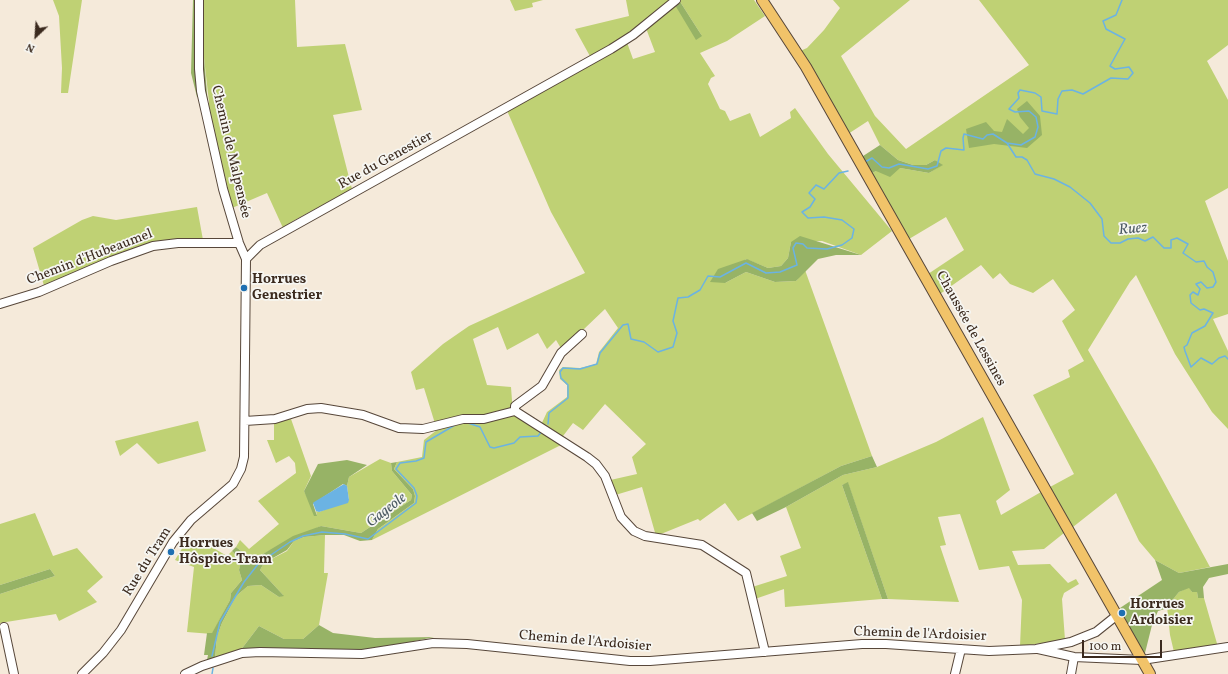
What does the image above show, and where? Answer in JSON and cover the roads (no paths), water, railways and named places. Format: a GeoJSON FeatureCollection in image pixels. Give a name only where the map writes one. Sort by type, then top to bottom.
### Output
{"type":"FeatureCollection","features":[{"type":"Feature","properties":{"kind":"main road","name":"Chaussée de Lessines"},"geometry":{"type":"LineString","coordinates":[[762,0],[806,67],[1150,674]]}},
{"type":"Feature","properties":{"kind":"street","name":"Chemin de Malpensée"},"geometry":{"type":"LineString","coordinates":[[199,0],[199,69],[201,90],[212,146],[239,243],[246,259]]}},
{"type":"Feature","properties":{"kind":"street","name":"Rue du Genestier"},"geometry":{"type":"LineString","coordinates":[[246,259],[260,246],[605,53],[633,35],[676,0]]}},
{"type":"Feature","properties":{"kind":"street","name":"Chemin d'Hubeaumel"},"geometry":{"type":"LineString","coordinates":[[0,304],[25,297],[153,246],[178,243],[239,243]]}},
{"type":"Feature","properties":{"kind":"street"},"geometry":{"type":"LineString","coordinates":[[246,259],[245,421],[275,419],[307,409],[321,408],[363,415],[399,428],[423,429],[463,419],[489,418],[515,411],[582,453],[596,464],[605,476],[621,516],[634,531],[645,536],[702,545],[746,573],[765,652]]}},
{"type":"Feature","properties":{"kind":"street"},"geometry":{"type":"LineString","coordinates":[[515,411],[515,406],[542,386],[560,353],[582,334]]}},
{"type":"Feature","properties":{"kind":"street","name":"Rue du Tram"},"geometry":{"type":"LineString","coordinates":[[82,674],[103,653],[121,630],[173,542],[191,520],[228,489],[237,478],[244,457],[245,421]]}},
{"type":"Feature","properties":{"kind":"street","name":"Chemin de l'Ardoisier"},"geometry":{"type":"LineString","coordinates":[[185,674],[202,666],[242,653],[362,654],[433,643],[467,644],[630,661],[670,661],[862,644],[989,651],[1036,649],[1071,642],[1096,632],[1116,616]]}},
{"type":"Feature","properties":{"kind":"street"},"geometry":{"type":"LineString","coordinates":[[4,627],[14,674]]}},
{"type":"Feature","properties":{"kind":"street","name":"Chemin de l'Ardoisier"},"geometry":{"type":"LineString","coordinates":[[1036,649],[1074,657],[1142,660],[1228,647]]}},
{"type":"Feature","properties":{"kind":"street"},"geometry":{"type":"LineString","coordinates":[[955,674],[961,649]]}},
{"type":"Feature","properties":{"kind":"street"},"geometry":{"type":"LineString","coordinates":[[1071,674],[1074,657]]}},
{"type":"Feature","properties":{"kind":"water"},"geometry":{"type":"Polygon","coordinates":[[[344,484],[347,486],[348,503],[319,512],[316,511],[314,502],[344,484]]]}},
{"type":"Feature","properties":{"kind":"waterway","name":"Gageole"},"geometry":{"type":"LineString","coordinates":[[865,162],[872,158],[882,167],[889,168],[899,164],[928,169],[937,166],[941,151],[946,148],[964,150],[964,134],[983,139],[987,135],[993,134],[1007,143],[1021,145],[1035,137],[1038,127],[1036,117],[1029,111],[1015,112],[1009,109],[1019,98],[1018,93],[1020,90],[1035,93],[1041,97],[1042,111],[1057,114],[1058,99],[1062,91],[1072,90],[1083,94],[1111,78],[1128,79],[1133,73],[1129,67],[1115,69],[1110,66],[1125,39],[1106,29],[1103,21],[1116,15],[1122,0]]}},
{"type":"Feature","properties":{"kind":"waterway","name":"Ruez"},"geometry":{"type":"LineString","coordinates":[[1007,143],[1016,157],[1022,157],[1027,160],[1035,174],[1054,179],[1070,187],[1090,203],[1102,219],[1104,236],[1111,243],[1120,243],[1128,239],[1138,238],[1145,241],[1153,237],[1164,248],[1171,248],[1171,240],[1177,238],[1188,244],[1183,253],[1196,262],[1204,261],[1207,267],[1213,272],[1216,282],[1213,287],[1207,288],[1201,282],[1196,284],[1200,289],[1198,295],[1193,292],[1190,295],[1191,303],[1200,310],[1204,309],[1213,313],[1205,326],[1192,333],[1187,345],[1184,347],[1185,351],[1191,367],[1201,358],[1212,364],[1219,358],[1225,356],[1228,359]]}},
{"type":"Feature","properties":{"kind":"waterway","name":"Gageole"},"geometry":{"type":"LineString","coordinates":[[548,424],[549,413],[568,398],[568,385],[561,378],[560,372],[563,368],[580,369],[597,364],[600,353],[623,325],[628,324],[631,339],[644,342],[658,352],[673,347],[677,333],[673,321],[678,298],[688,297],[700,290],[708,276],[720,277],[746,263],[766,273],[780,272],[797,265],[793,248],[796,243],[803,244],[807,248],[827,249],[842,245],[852,238],[854,229],[842,220],[824,217],[808,218],[802,212],[810,207],[815,199],[809,193],[816,185],[824,189],[839,173],[848,171]]}},
{"type":"Feature","properties":{"kind":"waterway","name":"Gageole"},"geometry":{"type":"LineString","coordinates":[[468,423],[480,427],[490,447],[494,448],[514,443],[520,437],[538,436],[542,431]]}},
{"type":"Feature","properties":{"kind":"waterway","name":"Gageole"},"geometry":{"type":"LineString","coordinates":[[212,656],[220,622],[244,582],[259,563],[290,542],[303,536],[322,532],[345,534],[368,539],[416,503],[417,496],[414,488],[396,469],[400,463],[416,461],[424,458],[426,442],[455,425]]}},
{"type":"Feature","properties":{"kind":"waterway","name":"Gageole"},"geometry":{"type":"LineString","coordinates":[[212,674],[213,668]]}},
{"type":"Feature","properties":{"kind":"place","name":"Horrues Genestrier"},"geometry":{"type":"Point","coordinates":[244,288]}},
{"type":"Feature","properties":{"kind":"place","name":"Horrues Hôspice-Tram"},"geometry":{"type":"Point","coordinates":[171,552]}},
{"type":"Feature","properties":{"kind":"place","name":"Horrues Ardoisier"},"geometry":{"type":"Point","coordinates":[1122,613]}}]}
